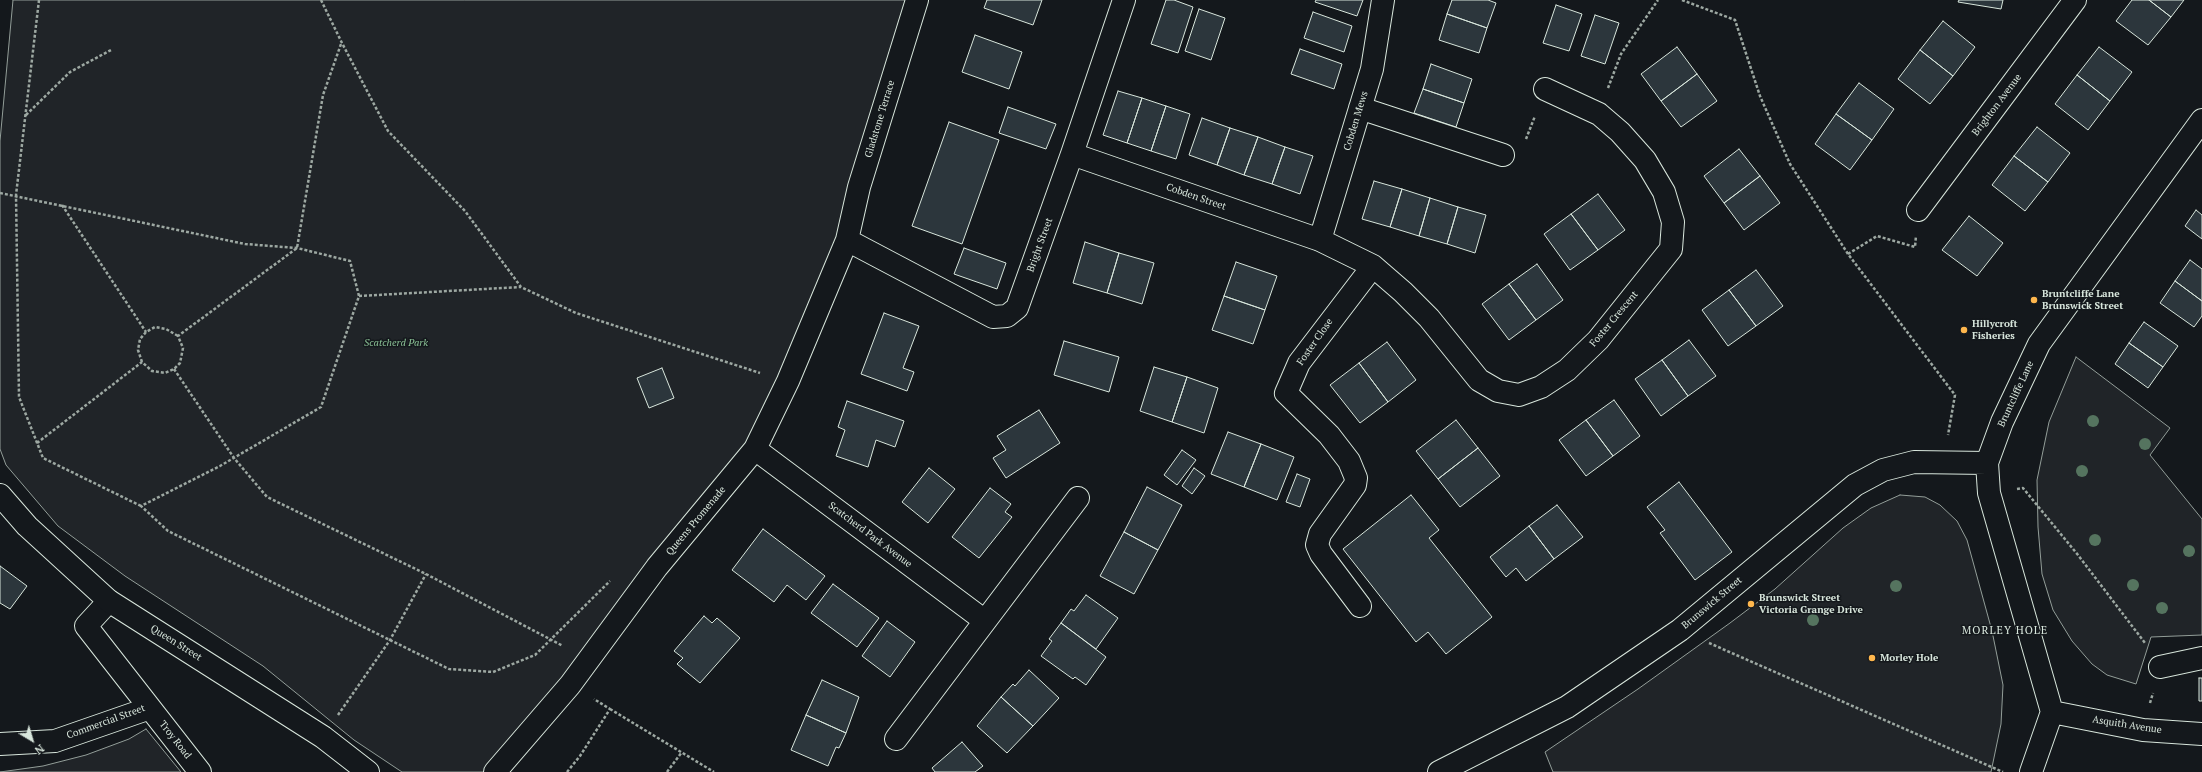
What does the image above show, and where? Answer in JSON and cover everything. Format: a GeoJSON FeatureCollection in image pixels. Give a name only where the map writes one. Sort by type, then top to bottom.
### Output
{"type":"FeatureCollection","features":[{"type":"Feature","properties":{"kind":"street","name":"Gladstone Terrace"},"geometry":{"type":"LineString","coordinates":[[847,240],[859,187],[917,0]]}},
{"type":"Feature","properties":{"kind":"street","name":"Bright Street"},"geometry":{"type":"LineString","coordinates":[[847,240],[993,317],[1007,316],[1017,308],[1072,154],[1124,0]]}},
{"type":"Feature","properties":{"kind":"street","name":"Cobden Mews"},"geometry":{"type":"LineString","coordinates":[[1320,240],[1372,69],[1383,0]]}},
{"type":"Feature","properties":{"kind":"street","name":"Brighton Avenue"},"geometry":{"type":"LineString","coordinates":[[1918,210],[2075,0]]}},
{"type":"Feature","properties":{"kind":"street","name":"Foster Crescent"},"geometry":{"type":"LineString","coordinates":[[1320,240],[1373,266],[1404,292],[1429,318],[1479,380],[1498,391],[1519,395],[1540,387],[1567,370],[1598,340],[1671,249],[1673,222],[1664,192],[1645,160],[1620,132],[1599,114],[1545,89]]}},
{"type":"Feature","properties":{"kind":"street"},"geometry":{"type":"LineString","coordinates":[[1360,108],[1503,155]]}},
{"type":"Feature","properties":{"kind":"street","name":"Bruntcliffe Lane"},"geometry":{"type":"LineString","coordinates":[[2052,712],[1989,493],[1987,463],[2002,422],[2039,344],[2202,120]]}},
{"type":"Feature","properties":{"kind":"street","name":"Cobden Street"},"geometry":{"type":"LineString","coordinates":[[1072,154],[1320,240]]}},
{"type":"Feature","properties":{"kind":"street","name":"Queens Promenade"},"geometry":{"type":"LineString","coordinates":[[495,772],[570,685],[657,567],[755,449],[788,381],[847,240]]}},
{"type":"Feature","properties":{"kind":"street","name":"Foster Close"},"geometry":{"type":"LineString","coordinates":[[1360,606],[1321,554],[1318,545],[1320,534],[1355,484],[1356,478],[1348,461],[1329,435],[1286,393],[1299,363],[1373,266]]}},
{"type":"Feature","properties":{"kind":"street","name":"Scatcherd Park Avenue"},"geometry":{"type":"LineString","coordinates":[[755,449],[985,621]]}},
{"type":"Feature","properties":{"kind":"street","name":"Brunswick Street"},"geometry":{"type":"LineString","coordinates":[[1439,772],[1567,707],[1680,630],[1855,485],[1883,470],[1914,462],[1987,463]]}},
{"type":"Feature","properties":{"kind":"street","name":"Queen Street"},"geometry":{"type":"LineString","coordinates":[[0,495],[27,526],[109,601],[323,737],[368,772]]}},
{"type":"Feature","properties":{"kind":"street"},"geometry":{"type":"LineString","coordinates":[[896,739],[1078,498]]}},
{"type":"Feature","properties":{"kind":"street","name":"Commercial Street"},"geometry":{"type":"LineString","coordinates":[[0,744],[55,741],[150,708],[86,626],[109,601]]}},
{"type":"Feature","properties":{"kind":"street"},"geometry":{"type":"LineString","coordinates":[[2160,667],[2202,658]]}},
{"type":"Feature","properties":{"kind":"street","name":"Troy Road"},"geometry":{"type":"LineString","coordinates":[[150,708],[200,772]]}},
{"type":"Feature","properties":{"kind":"street"},"geometry":{"type":"LineString","coordinates":[[2031,772],[2052,712]]}},
{"type":"Feature","properties":{"kind":"street","name":"Asquith Avenue"},"geometry":{"type":"LineString","coordinates":[[2052,712],[2143,730],[2202,734]]}},
{"type":"Feature","properties":{"kind":"path"},"geometry":{"type":"LineString","coordinates":[[39,0],[16,195],[19,397],[43,458],[141,506],[168,531],[449,669],[493,672],[536,655],[550,639],[610,580]]}},
{"type":"Feature","properties":{"kind":"path"},"geometry":{"type":"LineString","coordinates":[[322,0],[342,43],[388,131],[465,211],[521,287],[576,313],[788,381]]}},
{"type":"Feature","properties":{"kind":"path"},"geometry":{"type":"LineString","coordinates":[[1599,114],[1621,54],[1658,0]]}},
{"type":"Feature","properties":{"kind":"path"},"geometry":{"type":"LineString","coordinates":[[1682,0],[1735,20],[1760,96],[1790,164],[1848,254],[1954,395],[1943,463]]}},
{"type":"Feature","properties":{"kind":"path"},"geometry":{"type":"LineString","coordinates":[[178,336],[297,248],[323,94],[342,43]]}},
{"type":"Feature","properties":{"kind":"path"},"geometry":{"type":"LineString","coordinates":[[25,115],[70,72],[111,50]]}},
{"type":"Feature","properties":{"kind":"path"},"geometry":{"type":"LineString","coordinates":[[1503,155],[1518,160],[1545,89]]}},
{"type":"Feature","properties":{"kind":"path"},"geometry":{"type":"LineString","coordinates":[[0,193],[16,195],[245,244],[297,248],[350,261],[359,296],[321,407],[234,458],[141,506]]}},
{"type":"Feature","properties":{"kind":"path"},"geometry":{"type":"LineString","coordinates":[[62,205],[146,332]]}},
{"type":"Feature","properties":{"kind":"path"},"geometry":{"type":"LineString","coordinates":[[1848,254],[1877,236],[1915,247],[1918,210]]}},
{"type":"Feature","properties":{"kind":"path"},"geometry":{"type":"LineString","coordinates":[[359,296],[521,287]]}},
{"type":"Feature","properties":{"kind":"path"},"geometry":{"type":"LineString","coordinates":[[155,327],[166,329],[178,336],[183,348],[180,363],[174,369],[165,373],[152,371],[142,362],[138,350],[140,339],[146,332],[155,327]]}},
{"type":"Feature","properties":{"kind":"path"},"geometry":{"type":"LineString","coordinates":[[36,443],[142,362]]}},
{"type":"Feature","properties":{"kind":"path"},"geometry":{"type":"LineString","coordinates":[[174,369],[234,458],[267,497],[426,574],[588,659]]}},
{"type":"Feature","properties":{"kind":"path"},"geometry":{"type":"LineString","coordinates":[[1989,493],[2023,488],[2078,555],[2137,632],[2160,667],[2143,730]]}},
{"type":"Feature","properties":{"kind":"path"},"geometry":{"type":"LineString","coordinates":[[323,737],[390,640],[426,574]]}},
{"type":"Feature","properties":{"kind":"path"},"geometry":{"type":"LineString","coordinates":[[1680,630],[2004,772]]}},
{"type":"Feature","properties":{"kind":"path"},"geometry":{"type":"LineString","coordinates":[[570,685],[714,772]]}},
{"type":"Feature","properties":{"kind":"path"},"geometry":{"type":"LineString","coordinates":[[567,772],[580,756],[610,709]]}},
{"type":"Feature","properties":{"kind":"path"},"geometry":{"type":"LineString","coordinates":[[667,772],[682,752]]}},
{"type":"Feature","properties":{"kind":"green space","name":"Scatcherd Park"},"geometry":{"type":"Polygon","coordinates":[[[13,0],[917,0],[859,187],[755,449],[495,772],[402,772],[354,740],[263,666],[125,576],[58,526],[6,465],[0,449],[0,141],[13,0]]]}},
{"type":"Feature","properties":{"kind":"green space"},"geometry":{"type":"Polygon","coordinates":[[[2076,357],[2170,428],[2150,455],[2202,519],[2202,635],[2151,637],[2136,684],[2107,675],[2092,664],[2072,641],[2053,610],[2042,574],[2038,527],[2037,480],[2049,422],[2076,357]]]}},
{"type":"Feature","properties":{"kind":"green space","name":"Morley Hole"},"geometry":{"type":"Polygon","coordinates":[[[1900,495],[1925,497],[1940,505],[1957,521],[1967,540],[1992,631],[2003,685],[2001,724],[1991,772],[1553,772],[1545,752],[1638,689],[1730,623],[1775,589],[1843,528],[1871,508],[1900,495]]]}},
{"type":"Feature","properties":{"kind":"green space"},"geometry":{"type":"Polygon","coordinates":[[[146,729],[181,772],[0,772],[43,766],[86,755],[129,739],[146,729]]]}},
{"type":"Feature","properties":{"kind":"building"},"geometry":{"type":"Polygon","coordinates":[[[987,0],[1042,0],[1033,25],[984,8],[987,0]]]}},
{"type":"Feature","properties":{"kind":"building"},"geometry":{"type":"Polygon","coordinates":[[[1166,0],[1174,0],[1193,7],[1178,53],[1151,44],[1166,0]]]}},
{"type":"Feature","properties":{"kind":"building"},"geometry":{"type":"Polygon","coordinates":[[[1316,0],[1363,0],[1357,16],[1315,2],[1316,0]]]}},
{"type":"Feature","properties":{"kind":"building"},"geometry":{"type":"Polygon","coordinates":[[[1452,0],[1488,0],[1496,3],[1487,28],[1447,14],[1452,0]]]}},
{"type":"Feature","properties":{"kind":"building"},"geometry":{"type":"Polygon","coordinates":[[[1959,0],[2003,0],[2001,9],[1958,2],[1959,0]]]}},
{"type":"Feature","properties":{"kind":"building"},"geometry":{"type":"Polygon","coordinates":[[[2132,0],[2149,0],[2171,17],[2148,45],[2116,21],[2132,0]]]}},
{"type":"Feature","properties":{"kind":"building"},"geometry":{"type":"Polygon","coordinates":[[[2149,0],[2184,0],[2171,17],[2149,0]]]}},
{"type":"Feature","properties":{"kind":"building"},"geometry":{"type":"Polygon","coordinates":[[[1556,5],[1582,14],[1569,51],[1543,43],[1556,5]]]}},
{"type":"Feature","properties":{"kind":"building"},"geometry":{"type":"Polygon","coordinates":[[[1199,9],[1225,18],[1211,60],[1185,51],[1199,9]]]}},
{"type":"Feature","properties":{"kind":"building"},"geometry":{"type":"Polygon","coordinates":[[[1313,12],[1352,26],[1344,52],[1304,38],[1313,12]]]}},
{"type":"Feature","properties":{"kind":"building"},"geometry":{"type":"Polygon","coordinates":[[[1447,14],[1487,28],[1479,53],[1439,40],[1447,14]]]}},
{"type":"Feature","properties":{"kind":"building"},"geometry":{"type":"Polygon","coordinates":[[[1595,15],[1619,23],[1605,64],[1581,56],[1595,15]]]}},
{"type":"Feature","properties":{"kind":"building"},"geometry":{"type":"Polygon","coordinates":[[[1943,21],[1975,47],[1953,76],[1920,50],[1943,21]]]}},
{"type":"Feature","properties":{"kind":"building"},"geometry":{"type":"Polygon","coordinates":[[[975,35],[1022,52],[1009,89],[962,72],[975,35]]]}},
{"type":"Feature","properties":{"kind":"building"},"geometry":{"type":"Polygon","coordinates":[[[1677,47],[1697,74],[1661,101],[1641,74],[1677,47]]]}},
{"type":"Feature","properties":{"kind":"building"},"geometry":{"type":"Polygon","coordinates":[[[2099,47],[2132,72],[2110,101],[2077,75],[2099,47]]]}},
{"type":"Feature","properties":{"kind":"building"},"geometry":{"type":"Polygon","coordinates":[[[1300,49],[1342,64],[1334,89],[1291,74],[1300,49]]]}},
{"type":"Feature","properties":{"kind":"building"},"geometry":{"type":"Polygon","coordinates":[[[1920,50],[1953,76],[1930,104],[1898,79],[1920,50]]]}},
{"type":"Feature","properties":{"kind":"building"},"geometry":{"type":"Polygon","coordinates":[[[1431,64],[1472,79],[1464,103],[1423,89],[1431,64]]]}},
{"type":"Feature","properties":{"kind":"building"},"geometry":{"type":"Polygon","coordinates":[[[1697,74],[1717,101],[1681,127],[1661,101],[1697,74]]]}},
{"type":"Feature","properties":{"kind":"building"},"geometry":{"type":"Polygon","coordinates":[[[2077,75],[2110,101],[2088,130],[2055,104],[2077,75]]]}},
{"type":"Feature","properties":{"kind":"building"},"geometry":{"type":"Polygon","coordinates":[[[1859,83],[1894,109],[1872,140],[1836,114],[1859,83]]]}},
{"type":"Feature","properties":{"kind":"building"},"geometry":{"type":"Polygon","coordinates":[[[1423,89],[1464,103],[1456,127],[1414,113],[1423,89]]]}},
{"type":"Feature","properties":{"kind":"building"},"geometry":{"type":"Polygon","coordinates":[[[1118,91],[1142,98],[1127,143],[1103,135],[1118,91]]]}},
{"type":"Feature","properties":{"kind":"building"},"geometry":{"type":"Polygon","coordinates":[[[1142,98],[1166,106],[1151,151],[1127,143],[1142,98]]]}},
{"type":"Feature","properties":{"kind":"building"},"geometry":{"type":"Polygon","coordinates":[[[1166,106],[1190,114],[1176,159],[1151,151],[1166,106]]]}},
{"type":"Feature","properties":{"kind":"building"},"geometry":{"type":"Polygon","coordinates":[[[1008,107],[1056,124],[1046,149],[999,133],[1008,107]]]}},
{"type":"Feature","properties":{"kind":"building"},"geometry":{"type":"Polygon","coordinates":[[[1836,114],[1872,140],[1850,170],[1815,144],[1836,114]]]}},
{"type":"Feature","properties":{"kind":"building"},"geometry":{"type":"Polygon","coordinates":[[[1202,118],[1230,128],[1217,165],[1189,155],[1202,118]]]}},
{"type":"Feature","properties":{"kind":"building"},"geometry":{"type":"Polygon","coordinates":[[[949,122],[999,140],[962,244],[912,226],[949,122]]]}},
{"type":"Feature","properties":{"kind":"building"},"geometry":{"type":"Polygon","coordinates":[[[2037,127],[2070,153],[2048,182],[2014,156],[2037,127]]]}},
{"type":"Feature","properties":{"kind":"building"},"geometry":{"type":"Polygon","coordinates":[[[1230,128],[1258,137],[1244,175],[1217,165],[1230,128]]]}},
{"type":"Feature","properties":{"kind":"building"},"geometry":{"type":"Polygon","coordinates":[[[1258,137],[1285,147],[1272,184],[1244,175],[1258,137]]]}},
{"type":"Feature","properties":{"kind":"building"},"geometry":{"type":"Polygon","coordinates":[[[1285,147],[1313,156],[1300,194],[1272,184],[1285,147]]]}},
{"type":"Feature","properties":{"kind":"building"},"geometry":{"type":"Polygon","coordinates":[[[1739,149],[1760,176],[1724,203],[1704,176],[1739,149]]]}},
{"type":"Feature","properties":{"kind":"building"},"geometry":{"type":"Polygon","coordinates":[[[2014,156],[2048,182],[2025,211],[1992,185],[2014,156]]]}},
{"type":"Feature","properties":{"kind":"building"},"geometry":{"type":"Polygon","coordinates":[[[1760,176],[1780,203],[1744,230],[1724,203],[1760,176]]]}},
{"type":"Feature","properties":{"kind":"building"},"geometry":{"type":"Polygon","coordinates":[[[1374,181],[1402,189],[1390,227],[1362,219],[1374,181]]]}},
{"type":"Feature","properties":{"kind":"building"},"geometry":{"type":"Polygon","coordinates":[[[1402,189],[1430,198],[1419,236],[1390,227],[1402,189]]]}},
{"type":"Feature","properties":{"kind":"building"},"geometry":{"type":"Polygon","coordinates":[[[1598,194],[1625,230],[1598,250],[1571,214],[1598,194]]]}},
{"type":"Feature","properties":{"kind":"building"},"geometry":{"type":"Polygon","coordinates":[[[1430,198],[1458,207],[1447,244],[1419,236],[1430,198]]]}},
{"type":"Feature","properties":{"kind":"building"},"geometry":{"type":"Polygon","coordinates":[[[1458,207],[1486,215],[1475,253],[1447,244],[1458,207]]]}},
{"type":"Feature","properties":{"kind":"building"},"geometry":{"type":"Polygon","coordinates":[[[2196,210],[2202,215],[2202,239],[2185,226],[2196,210]]]}},
{"type":"Feature","properties":{"kind":"building"},"geometry":{"type":"Polygon","coordinates":[[[1571,214],[1598,250],[1570,270],[1544,234],[1571,214]]]}},
{"type":"Feature","properties":{"kind":"building"},"geometry":{"type":"Polygon","coordinates":[[[1969,216],[2003,243],[1977,276],[1942,250],[1969,216]]]}},
{"type":"Feature","properties":{"kind":"building"},"geometry":{"type":"Polygon","coordinates":[[[1085,242],[1119,253],[1107,293],[1073,283],[1085,242]]]}},
{"type":"Feature","properties":{"kind":"building"},"geometry":{"type":"Polygon","coordinates":[[[964,248],[1006,263],[997,289],[954,274],[964,248]]]}},
{"type":"Feature","properties":{"kind":"building"},"geometry":{"type":"Polygon","coordinates":[[[1119,253],[1154,263],[1142,304],[1107,293],[1119,253]]]}},
{"type":"Feature","properties":{"kind":"building"},"geometry":{"type":"Polygon","coordinates":[[[2190,260],[2202,269],[2202,301],[2175,281],[2190,260]]]}},
{"type":"Feature","properties":{"kind":"building"},"geometry":{"type":"Polygon","coordinates":[[[1236,262],[1277,276],[1265,310],[1224,296],[1236,262]]]}},
{"type":"Feature","properties":{"kind":"building"},"geometry":{"type":"Polygon","coordinates":[[[1537,264],[1563,300],[1536,320],[1509,284],[1537,264]]]}},
{"type":"Feature","properties":{"kind":"building"},"geometry":{"type":"Polygon","coordinates":[[[1756,270],[1783,306],[1756,326],[1729,290],[1756,270]]]}},
{"type":"Feature","properties":{"kind":"building"},"geometry":{"type":"Polygon","coordinates":[[[2175,281],[2202,301],[2202,316],[2194,327],[2160,303],[2175,281]]]}},
{"type":"Feature","properties":{"kind":"building"},"geometry":{"type":"Polygon","coordinates":[[[1509,284],[1536,320],[1509,340],[1482,304],[1509,284]]]}},
{"type":"Feature","properties":{"kind":"building"},"geometry":{"type":"Polygon","coordinates":[[[1729,290],[1756,326],[1728,346],[1702,310],[1729,290]]]}},
{"type":"Feature","properties":{"kind":"building"},"geometry":{"type":"Polygon","coordinates":[[[1224,296],[1265,310],[1253,344],[1212,330],[1224,296]]]}},
{"type":"Feature","properties":{"kind":"building"},"geometry":{"type":"Polygon","coordinates":[[[884,313],[919,326],[903,368],[914,372],[907,391],[861,374],[884,313]]]}},
{"type":"Feature","properties":{"kind":"building"},"geometry":{"type":"Polygon","coordinates":[[[2144,322],[2178,346],[2163,367],[2129,343],[2144,322]]]}},
{"type":"Feature","properties":{"kind":"building"},"geometry":{"type":"Polygon","coordinates":[[[1689,340],[1716,376],[1688,396],[1662,360],[1689,340]]]}},
{"type":"Feature","properties":{"kind":"building"},"geometry":{"type":"Polygon","coordinates":[[[1064,341],[1119,357],[1109,392],[1054,375],[1064,341]]]}},
{"type":"Feature","properties":{"kind":"building"},"geometry":{"type":"Polygon","coordinates":[[[1387,342],[1416,380],[1388,402],[1359,363],[1387,342]]]}},
{"type":"Feature","properties":{"kind":"building"},"geometry":{"type":"Polygon","coordinates":[[[2129,343],[2163,367],[2148,388],[2115,364],[2129,343]]]}},
{"type":"Feature","properties":{"kind":"building"},"geometry":{"type":"Polygon","coordinates":[[[1662,360],[1688,396],[1661,416],[1635,379],[1662,360]]]}},
{"type":"Feature","properties":{"kind":"building"},"geometry":{"type":"Polygon","coordinates":[[[1359,363],[1388,402],[1360,423],[1330,385],[1359,363]]]}},
{"type":"Feature","properties":{"kind":"building"},"geometry":{"type":"Polygon","coordinates":[[[1154,367],[1187,377],[1172,422],[1140,411],[1154,367]]]}},
{"type":"Feature","properties":{"kind":"building"},"geometry":{"type":"Polygon","coordinates":[[[662,368],[674,398],[649,408],[637,378],[662,368]]]}},
{"type":"Feature","properties":{"kind":"building"},"geometry":{"type":"Polygon","coordinates":[[[1187,377],[1218,388],[1204,433],[1172,422],[1187,377]]]}},
{"type":"Feature","properties":{"kind":"building"},"geometry":{"type":"Polygon","coordinates":[[[1614,400],[1640,436],[1613,456],[1586,420],[1614,400]]]}},
{"type":"Feature","properties":{"kind":"building"},"geometry":{"type":"Polygon","coordinates":[[[847,401],[904,421],[895,447],[876,440],[868,467],[836,456],[845,430],[838,427],[847,401]]]}},
{"type":"Feature","properties":{"kind":"building"},"geometry":{"type":"Polygon","coordinates":[[[1039,410],[1060,443],[1006,478],[993,458],[1006,450],[997,436],[1039,410]]]}},
{"type":"Feature","properties":{"kind":"building"},"geometry":{"type":"Polygon","coordinates":[[[1456,420],[1478,448],[1438,479],[1416,451],[1456,420]]]}},
{"type":"Feature","properties":{"kind":"building"},"geometry":{"type":"Polygon","coordinates":[[[1586,420],[1613,456],[1586,476],[1559,440],[1586,420]]]}},
{"type":"Feature","properties":{"kind":"building"},"geometry":{"type":"Polygon","coordinates":[[[1228,432],[1261,444],[1244,487],[1211,474],[1228,432]]]}},
{"type":"Feature","properties":{"kind":"building"},"geometry":{"type":"Polygon","coordinates":[[[1261,444],[1294,457],[1277,500],[1244,487],[1261,444]]]}},
{"type":"Feature","properties":{"kind":"building"},"geometry":{"type":"Polygon","coordinates":[[[1478,448],[1500,476],[1460,507],[1438,479],[1478,448]]]}},
{"type":"Feature","properties":{"kind":"building"},"geometry":{"type":"Polygon","coordinates":[[[1182,450],[1196,460],[1177,485],[1164,475],[1182,450]]]}},
{"type":"Feature","properties":{"kind":"building"},"geometry":{"type":"Polygon","coordinates":[[[929,468],[955,489],[928,523],[902,502],[929,468]]]}},
{"type":"Feature","properties":{"kind":"building"},"geometry":{"type":"Polygon","coordinates":[[[1194,468],[1205,476],[1192,494],[1182,486],[1194,468]]]}},
{"type":"Feature","properties":{"kind":"building"},"geometry":{"type":"Polygon","coordinates":[[[1297,474],[1310,479],[1300,507],[1286,502],[1297,474]]]}},
{"type":"Feature","properties":{"kind":"building"},"geometry":{"type":"Polygon","coordinates":[[[1679,482],[1732,552],[1695,580],[1660,533],[1665,530],[1647,507],[1679,482]]]}},
{"type":"Feature","properties":{"kind":"building"},"geometry":{"type":"Polygon","coordinates":[[[1147,487],[1182,505],[1158,550],[1124,532],[1147,487]]]}},
{"type":"Feature","properties":{"kind":"building"},"geometry":{"type":"Polygon","coordinates":[[[990,488],[1011,504],[1005,512],[1012,517],[979,558],[952,537],[990,488]]]}},
{"type":"Feature","properties":{"kind":"building"},"geometry":{"type":"Polygon","coordinates":[[[1411,495],[1439,530],[1429,538],[1492,617],[1446,654],[1428,632],[1416,642],[1343,549],[1411,495]]]}},
{"type":"Feature","properties":{"kind":"building"},"geometry":{"type":"Polygon","coordinates":[[[1557,505],[1583,537],[1554,559],[1529,526],[1557,505]]]}},
{"type":"Feature","properties":{"kind":"building"},"geometry":{"type":"Polygon","coordinates":[[[1529,526],[1554,559],[1526,581],[1516,568],[1506,577],[1490,557],[1529,526]]]}},
{"type":"Feature","properties":{"kind":"building"},"geometry":{"type":"Polygon","coordinates":[[[763,529],[825,576],[806,600],[787,585],[774,602],[732,570],[763,529]]]}},
{"type":"Feature","properties":{"kind":"building"},"geometry":{"type":"Polygon","coordinates":[[[1124,532],[1158,550],[1134,594],[1100,576],[1124,532]]]}},
{"type":"Feature","properties":{"kind":"building"},"geometry":{"type":"Polygon","coordinates":[[[0,566],[27,586],[10,609],[0,603],[0,566]]]}},
{"type":"Feature","properties":{"kind":"building"},"geometry":{"type":"Polygon","coordinates":[[[833,584],[879,618],[857,647],[811,613],[833,584]]]}},
{"type":"Feature","properties":{"kind":"building"},"geometry":{"type":"Polygon","coordinates":[[[1086,595],[1118,618],[1096,649],[1061,623],[1071,609],[1074,611],[1086,595]]]}},
{"type":"Feature","properties":{"kind":"building"},"geometry":{"type":"Polygon","coordinates":[[[704,616],[712,623],[717,618],[740,638],[700,683],[677,664],[683,658],[674,651],[704,616]]]}},
{"type":"Feature","properties":{"kind":"building"},"geometry":{"type":"Polygon","coordinates":[[[887,621],[915,642],[890,677],[862,656],[887,621]]]}},
{"type":"Feature","properties":{"kind":"building"},"geometry":{"type":"Polygon","coordinates":[[[1061,623],[1106,657],[1086,685],[1075,677],[1073,679],[1041,656],[1052,641],[1049,639],[1061,623]]]}},
{"type":"Feature","properties":{"kind":"building"},"geometry":{"type":"Polygon","coordinates":[[[1029,670],[1059,698],[1033,726],[1001,697],[1013,684],[1015,686],[1029,670]]]}},
{"type":"Feature","properties":{"kind":"building"},"geometry":{"type":"Polygon","coordinates":[[[2199,678],[2202,678],[2202,701],[2199,701],[2199,678]]]}},
{"type":"Feature","properties":{"kind":"building"},"geometry":{"type":"Polygon","coordinates":[[[822,680],[859,697],[846,733],[806,715],[822,680]]]}},
{"type":"Feature","properties":{"kind":"building"},"geometry":{"type":"Polygon","coordinates":[[[1001,697],[1033,726],[1007,753],[977,726],[1001,697]]]}},
{"type":"Feature","properties":{"kind":"building"},"geometry":{"type":"Polygon","coordinates":[[[806,715],[846,733],[839,748],[836,747],[828,766],[791,750],[806,715]]]}},
{"type":"Feature","properties":{"kind":"building"},"geometry":{"type":"Polygon","coordinates":[[[962,742],[983,766],[975,772],[935,772],[932,768],[962,742]]]}},
{"type":"Feature","properties":{"kind":"place","name":"Bruntcliffe Lane Brunswick Street"},"geometry":{"type":"Point","coordinates":[2034,300]}},
{"type":"Feature","properties":{"kind":"place","name":"Hillycroft Fisheries"},"geometry":{"type":"Point","coordinates":[1964,330]}},
{"type":"Feature","properties":{"kind":"place","name":"Brunswick Street Victoria Grange Drive"},"geometry":{"type":"Point","coordinates":[1751,604]}},
{"type":"Feature","properties":{"kind":"place","name":"Morley Hole"},"geometry":{"type":"Point","coordinates":[1872,658]}},
{"type":"Feature","properties":{"kind":"district","name":"MORLEY HOLE"},"geometry":{"type":"Point","coordinates":[2005,631]}}]}
